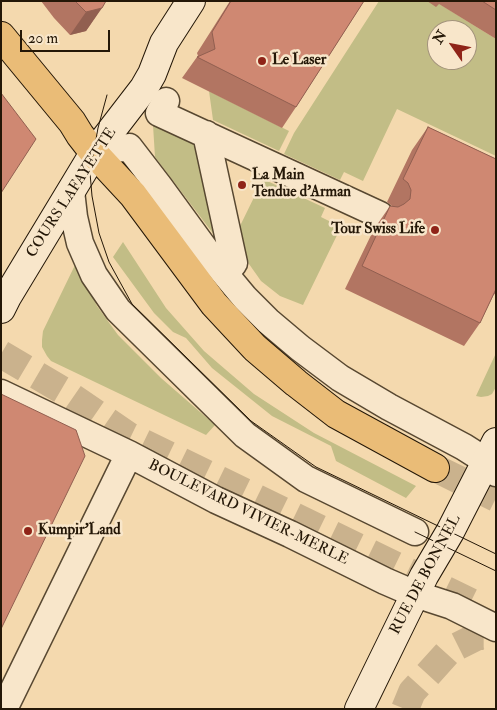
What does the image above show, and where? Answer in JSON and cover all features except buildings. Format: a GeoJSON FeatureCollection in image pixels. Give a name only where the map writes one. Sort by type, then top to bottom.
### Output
{"type":"FeatureCollection","features":[{"type":"Feature","properties":{"kind":"main road","name":"COURS LAFAYETTE"},"geometry":{"type":"LineString","coordinates":[[1,309],[94,153],[144,88],[164,44],[191,1]]}},
{"type":"Feature","properties":{"kind":"main road"},"geometry":{"type":"LineString","coordinates":[[1,36],[72,122],[94,153],[132,195],[214,304],[255,348],[336,414],[435,468]]}},
{"type":"Feature","properties":{"kind":"main road","name":"RUE DE BONNEL"},"geometry":{"type":"LineString","coordinates":[[359,709],[414,594],[492,459]]}},
{"type":"Feature","properties":{"kind":"street"},"geometry":{"type":"LineString","coordinates":[[166,100],[159,112],[380,215]]}},
{"type":"Feature","properties":{"kind":"street"},"geometry":{"type":"LineString","coordinates":[[206,134],[234,263],[225,274]]}},
{"type":"Feature","properties":{"kind":"street"},"geometry":{"type":"LineString","coordinates":[[94,153],[129,147],[210,256],[245,298],[268,321],[300,348],[340,378],[389,407],[492,459]]}},
{"type":"Feature","properties":{"kind":"street"},"geometry":{"type":"LineString","coordinates":[[71,191],[74,218],[80,242],[94,275],[118,310],[245,435],[306,479],[415,532]]}},
{"type":"Feature","properties":{"kind":"street","name":"BOULEVARD VIVIER-MERLE"},"geometry":{"type":"LineString","coordinates":[[1,393],[129,454],[216,500],[385,581],[414,594],[452,606],[496,628]]}},
{"type":"Feature","properties":{"kind":"street"},"geometry":{"type":"LineString","coordinates":[[4,709],[129,454]]}},
{"type":"Feature","properties":{"kind":"shaded area"},"geometry":{"type":"Polygon","coordinates":[[[379,1],[427,1],[438,3],[465,20],[427,20],[427,70],[477,70],[477,27],[496,39],[496,156],[397,109],[363,181],[344,172],[340,180],[284,154],[294,133],[379,1]]]}},
{"type":"Feature","properties":{"kind":"shaded area"},"geometry":{"type":"Polygon","coordinates":[[[209,91],[289,131],[279,151],[213,120],[209,91]]]}},
{"type":"Feature","properties":{"kind":"shaded area"},"geometry":{"type":"Polygon","coordinates":[[[153,125],[201,148],[221,244],[155,157],[153,125]]]}},
{"type":"Feature","properties":{"kind":"shaded area"},"geometry":{"type":"Polygon","coordinates":[[[263,179],[325,208],[321,217],[341,227],[303,305],[280,296],[261,281],[249,264],[239,228],[263,179]]]}},
{"type":"Feature","properties":{"kind":"shaded area"},"geometry":{"type":"Polygon","coordinates":[[[123,242],[166,308],[204,351],[254,394],[314,433],[416,486],[406,498],[336,461],[331,446],[272,416],[212,368],[186,338],[173,332],[154,313],[113,257],[123,242]]]}},
{"type":"Feature","properties":{"kind":"shaded area"},"geometry":{"type":"Polygon","coordinates":[[[76,263],[97,306],[118,335],[161,378],[215,425],[206,435],[51,361],[47,356],[42,347],[43,331],[76,263]]]}},
{"type":"Feature","properties":{"kind":"shaded area"},"geometry":{"type":"Polygon","coordinates":[[[496,353],[496,387],[492,394],[488,396],[476,396],[496,353]]]}},
{"type":"Feature","properties":{"kind":"tunnel"},"geometry":{"type":"LineString","coordinates":[[1,354],[62,390],[129,436],[481,607]]}},
{"type":"Feature","properties":{"kind":"tunnel"},"geometry":{"type":"LineString","coordinates":[[435,468],[496,498]]}},
{"type":"Feature","properties":{"kind":"tunnel"},"geometry":{"type":"LineString","coordinates":[[405,709],[412,692],[450,650],[478,636],[496,636]]}},
{"type":"Feature","properties":{"kind":"tram line"},"geometry":{"type":"LineString","coordinates":[[107,95],[98,128],[90,173],[92,196],[99,233],[109,262],[132,304],[251,421],[316,467],[496,554]]}},
{"type":"Feature","properties":{"kind":"tram line"},"geometry":{"type":"LineString","coordinates":[[415,532],[496,571]]}},
{"type":"Feature","properties":{"kind":"place","name":"Le Laser"},"geometry":{"type":"Point","coordinates":[262,61]}},
{"type":"Feature","properties":{"kind":"place","name":"La Main Tendue d’Arman"},"geometry":{"type":"Point","coordinates":[242,185]}},
{"type":"Feature","properties":{"kind":"place","name":"Tour Swiss Life"},"geometry":{"type":"Point","coordinates":[435,230]}},
{"type":"Feature","properties":{"kind":"place","name":"Kumpir’Land"},"geometry":{"type":"Point","coordinates":[28,531]}}]}
